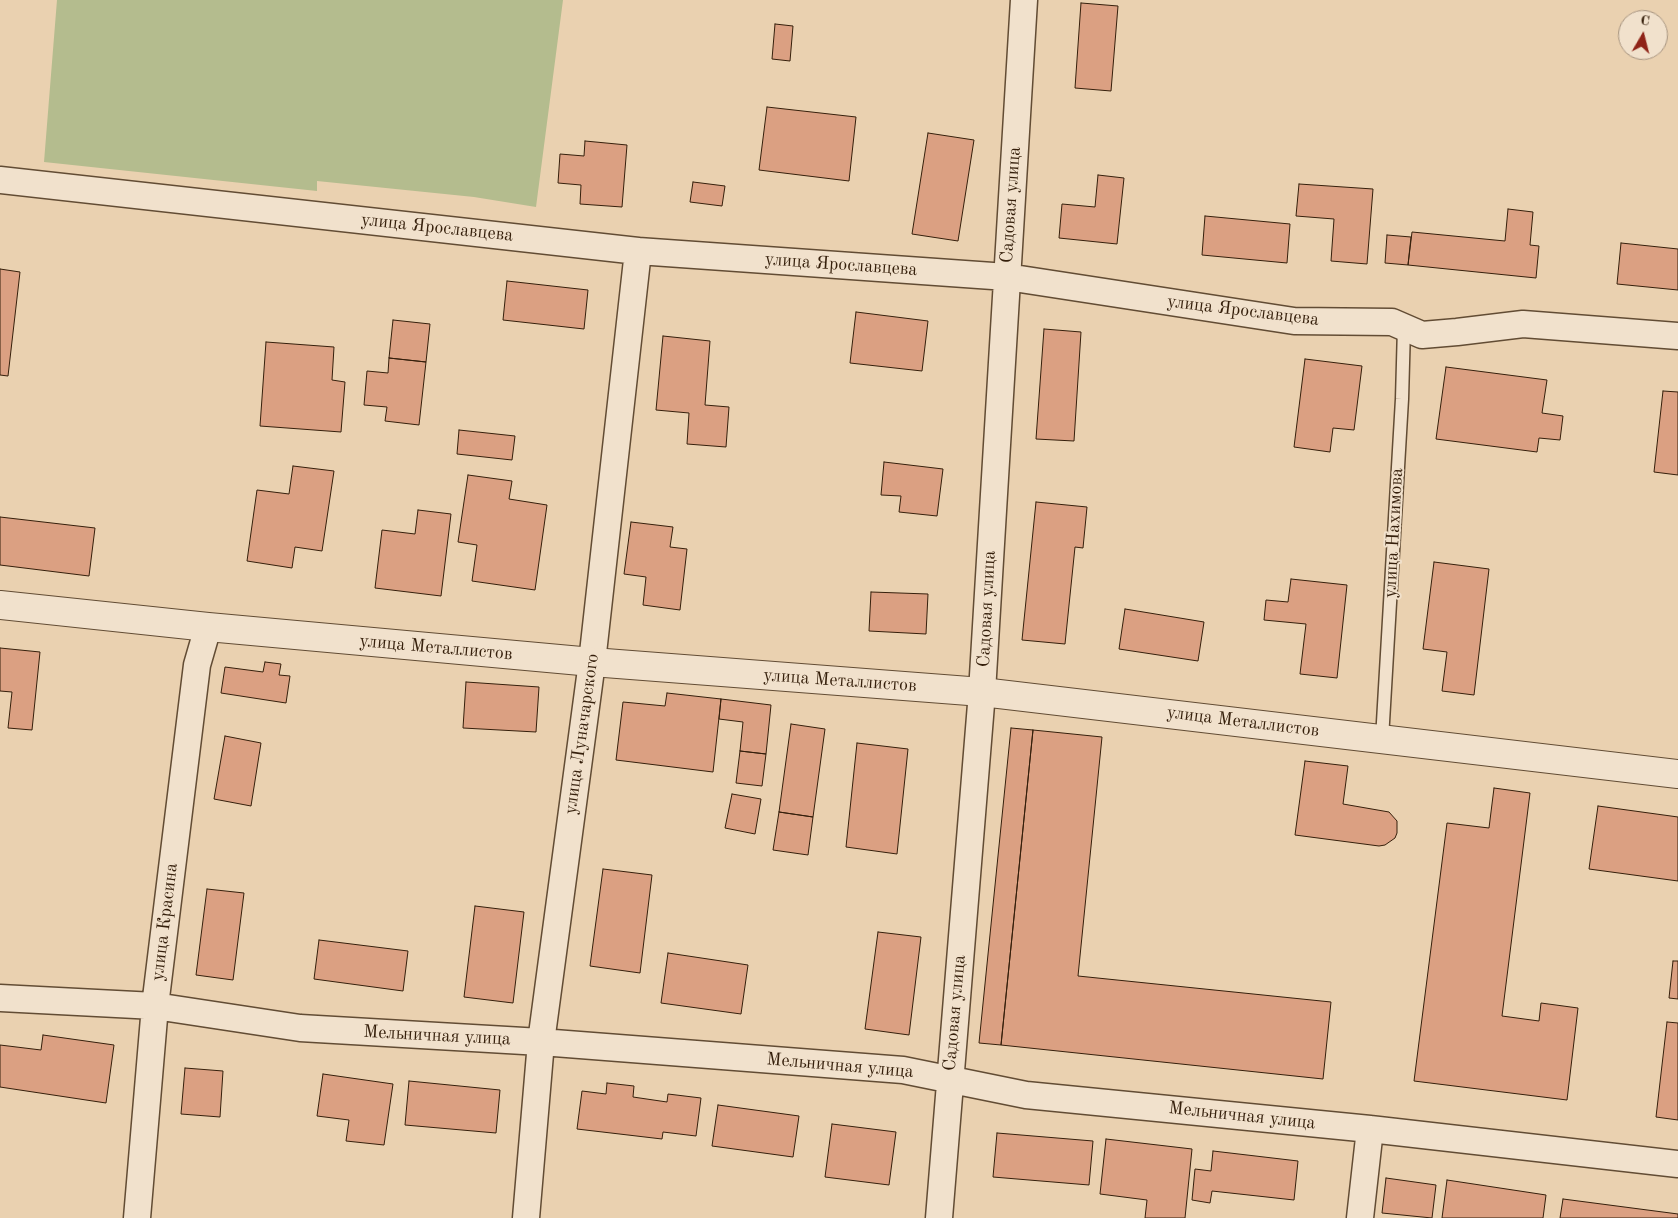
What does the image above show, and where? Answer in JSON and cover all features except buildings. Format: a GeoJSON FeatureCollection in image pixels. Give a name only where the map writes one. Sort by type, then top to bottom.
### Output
{"type":"FeatureCollection","features":[{"type":"Feature","properties":{"kind":"street","name":"Садовая улица"},"geometry":{"type":"LineString","coordinates":[[939,1218],[982,692],[1024,0]]}},
{"type":"Feature","properties":{"kind":"street","name":"улица Ярославцева"},"geometry":{"type":"LineString","coordinates":[[0,180],[638,251],[1007,277],[1294,321],[1392,322],[1422,335],[1523,324],[1678,336]]}},
{"type":"Feature","properties":{"kind":"street","name":"улица Луначарского"},"geometry":{"type":"LineString","coordinates":[[526,1218],[541,1042],[592,662],[638,251]]}},
{"type":"Feature","properties":{"kind":"street","name":"улица Металлистов"},"geometry":{"type":"LineString","coordinates":[[0,605],[208,627],[592,662],[982,692],[1678,774]]}},
{"type":"Feature","properties":{"kind":"street","name":"улица Красина"},"geometry":{"type":"LineString","coordinates":[[137,1218],[155,1006],[197,665],[208,627]]}},
{"type":"Feature","properties":{"kind":"street","name":"Мельничная улица"},"geometry":{"type":"LineString","coordinates":[[0,998],[155,1006],[300,1028],[541,1042],[903,1070],[1026,1095],[1370,1129],[1678,1164]]}},
{"type":"Feature","properties":{"kind":"street"},"geometry":{"type":"LineString","coordinates":[[1360,1218],[1370,1129]]}},
{"type":"Feature","properties":{"kind":"lane","name":"улица Нахимова"},"geometry":{"type":"LineString","coordinates":[[1382,739],[1402,399],[1404,327]]}},
{"type":"Feature","properties":{"kind":"green space"},"geometry":{"type":"Polygon","coordinates":[[[57,0],[563,0],[536,207],[474,197],[317,181],[317,191],[44,162],[57,0]]]}}]}
